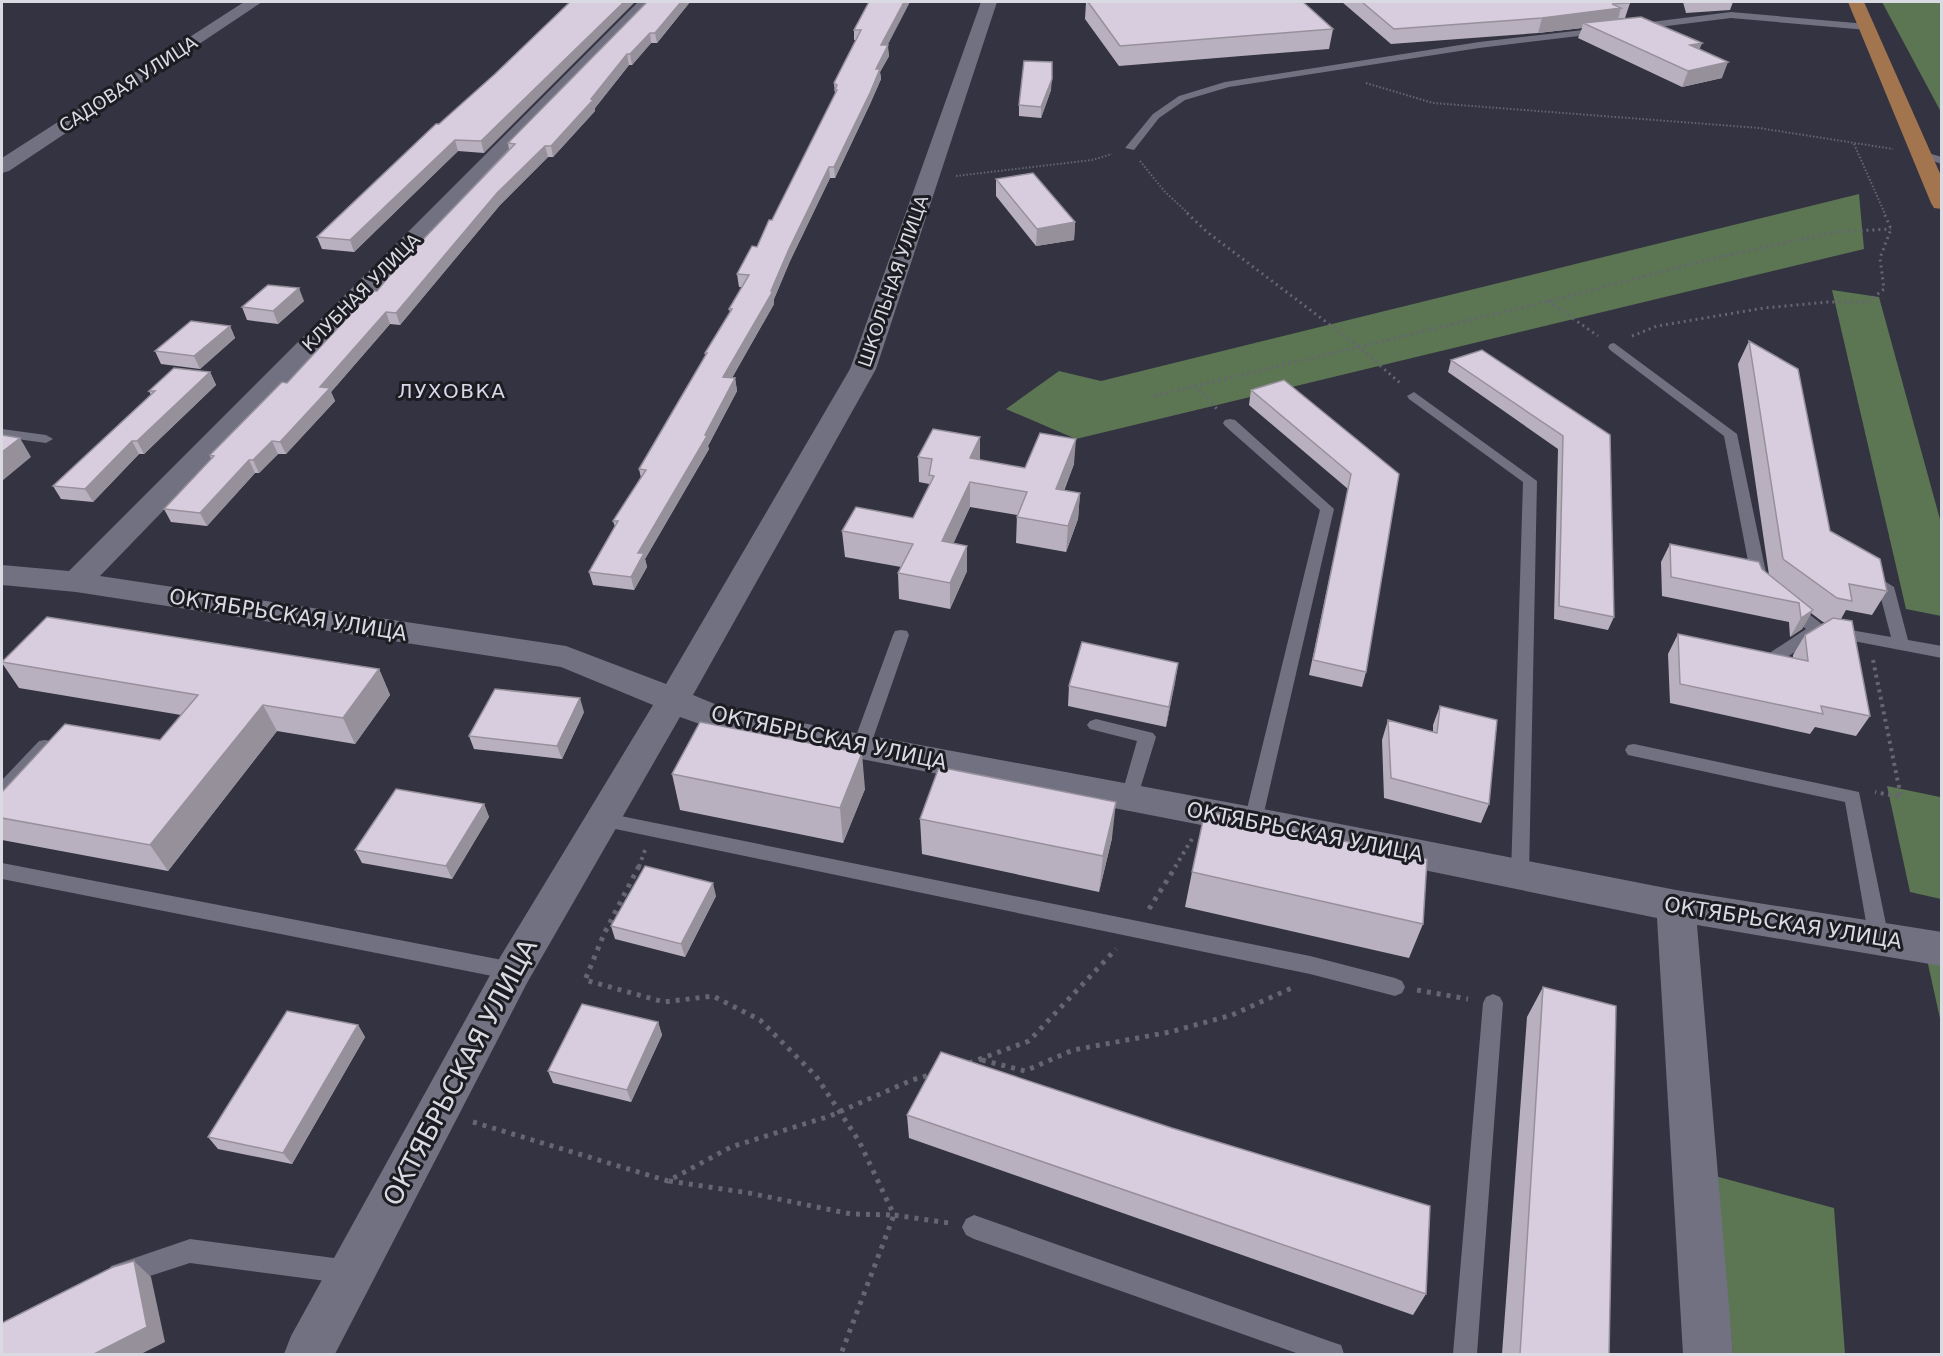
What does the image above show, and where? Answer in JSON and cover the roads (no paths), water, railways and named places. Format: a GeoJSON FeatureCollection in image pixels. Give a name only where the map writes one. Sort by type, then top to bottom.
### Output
{"type":"FeatureCollection","features":[{"type":"Feature","properties":{"kind":"main road"},"geometry":{"type":"LineString","coordinates":[[1856,2],[1941,203]]}},
{"type":"Feature","properties":{"kind":"street","name":"САДОВАЯ УЛИЦА"},"geometry":{"type":"LineString","coordinates":[[2,167],[254,2]]}},
{"type":"Feature","properties":{"kind":"street","name":"КЛУБНАЯ УЛИЦА"},"geometry":{"type":"LineString","coordinates":[[76,582],[647,2]]}},
{"type":"Feature","properties":{"kind":"street","name":"ШКОЛЬНАЯ УЛИЦА"},"geometry":{"type":"LineString","coordinates":[[673,700],[863,369],[989,2]]}},
{"type":"Feature","properties":{"kind":"street","name":"ОКТЯБРЬСКАЯ УЛИЦА"},"geometry":{"type":"LineString","coordinates":[[2,575],[76,582],[566,657],[722,720],[1238,818],[1676,906],[1941,949]]}},
{"type":"Feature","properties":{"kind":"street","name":"ОКТЯБРЬСКАЯ УЛИЦА"},"geometry":{"type":"LineString","coordinates":[[309,1354],[513,971],[673,700]]}},
{"type":"Feature","properties":{"kind":"street"},"geometry":{"type":"LineString","coordinates":[[1676,906],[1708,1354]]}},
{"type":"Feature","properties":{"kind":"lane"},"geometry":{"type":"LineString","coordinates":[[1628,27],[1731,15],[1867,27]]}},
{"type":"Feature","properties":{"kind":"lane"},"geometry":{"type":"LineString","coordinates":[[1130,148],[1156,116],[1182,98],[1228,84],[1479,45],[1617,29]]}},
{"type":"Feature","properties":{"kind":"lane"},"geometry":{"type":"LineString","coordinates":[[1921,154],[1941,161]]}},
{"type":"Feature","properties":{"kind":"lane"},"geometry":{"type":"LineString","coordinates":[[1614,347],[1730,434],[1761,586],[1817,629],[1941,652]]}},
{"type":"Feature","properties":{"kind":"lane"},"geometry":{"type":"LineString","coordinates":[[1414,396],[1530,481],[1520,875]]}},
{"type":"Feature","properties":{"kind":"lane"},"geometry":{"type":"LineString","coordinates":[[1230,423],[1327,509],[1238,818]]}},
{"type":"Feature","properties":{"kind":"lane"},"geometry":{"type":"LineString","coordinates":[[2,433],[46,440]]}},
{"type":"Feature","properties":{"kind":"lane"},"geometry":{"type":"LineString","coordinates":[[1886,586],[1901,644]]}},
{"type":"Feature","properties":{"kind":"lane"},"geometry":{"type":"LineString","coordinates":[[1745,660],[1768,662],[1817,629]]}},
{"type":"Feature","properties":{"kind":"lane"},"geometry":{"type":"LineString","coordinates":[[861,747],[901,635]]}},
{"type":"Feature","properties":{"kind":"lane"},"geometry":{"type":"LineString","coordinates":[[1096,725],[1147,737],[1130,797]]}},
{"type":"Feature","properties":{"kind":"lane"},"geometry":{"type":"LineString","coordinates":[[2,791],[54,737]]}},
{"type":"Feature","properties":{"kind":"lane"},"geometry":{"type":"LineString","coordinates":[[1634,750],[1853,797],[1879,939]]}},
{"type":"Feature","properties":{"kind":"lane"},"geometry":{"type":"LineString","coordinates":[[601,819],[1310,965],[1395,987]]}},
{"type":"Feature","properties":{"kind":"lane"},"geometry":{"type":"LineString","coordinates":[[2,871],[513,971]]}},
{"type":"Feature","properties":{"kind":"lane"},"geometry":{"type":"LineString","coordinates":[[1465,1354],[1493,1003]]}},
{"type":"Feature","properties":{"kind":"lane"},"geometry":{"type":"LineString","coordinates":[[974,1227],[1332,1354]]}},
{"type":"Feature","properties":{"kind":"lane"},"geometry":{"type":"LineString","coordinates":[[94,1286],[126,1270],[190,1251],[353,1272]]}},
{"type":"Feature","properties":{"kind":"district","name":"ЛУХОВКА"},"geometry":{"type":"Point","coordinates":[452,391]}}]}
